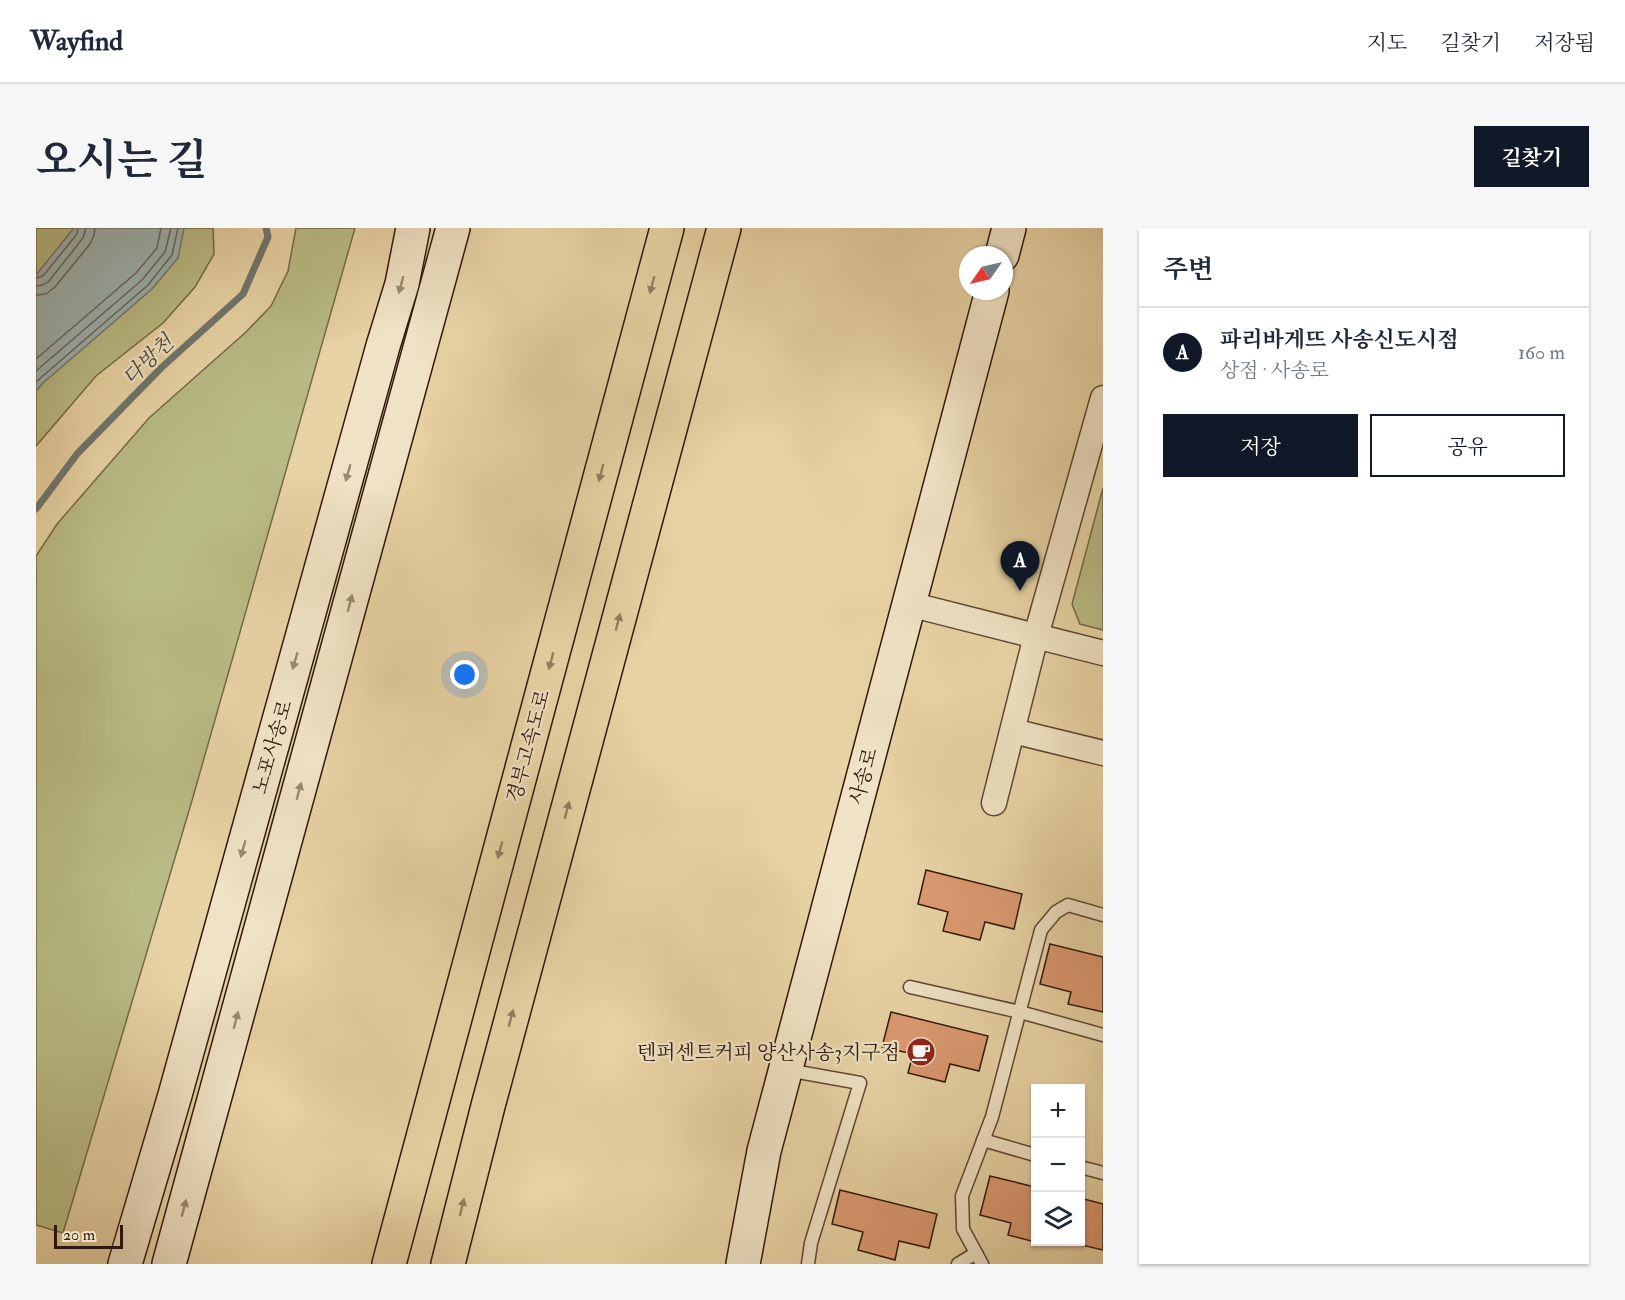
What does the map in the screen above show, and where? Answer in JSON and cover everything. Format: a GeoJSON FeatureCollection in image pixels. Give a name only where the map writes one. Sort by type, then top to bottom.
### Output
{"type":"FeatureCollection","features":[{"type":"Feature","properties":{"kind":"highway","name":"경부고속도로"},"geometry":{"type":"LineString","coordinates":[[389,1264],[667,228]]}},
{"type":"Feature","properties":{"kind":"highway"},"geometry":{"type":"LineString","coordinates":[[448,1264],[488,1106],[724,228]]}},
{"type":"Feature","properties":{"kind":"main road","name":"노포사송로"},"geometry":{"type":"LineString","coordinates":[[124,1264],[175,1095],[402,284],[413,228]]}},
{"type":"Feature","properties":{"kind":"main road","name":"노포사송로"},"geometry":{"type":"LineString","coordinates":[[169,1264],[453,228]]}},
{"type":"Feature","properties":{"kind":"main road"},"geometry":{"type":"LineString","coordinates":[[1004,246],[1009,228]]}},
{"type":"Feature","properties":{"kind":"main road","name":"사송로"},"geometry":{"type":"LineString","coordinates":[[743,1264],[764,1151],[990,300]]}},
{"type":"Feature","properties":{"kind":"street"},"geometry":{"type":"LineString","coordinates":[[994,802],[1036,636],[1103,398]]}},
{"type":"Feature","properties":{"kind":"street"},"geometry":{"type":"LineString","coordinates":[[909,604],[1103,653]]}},
{"type":"Feature","properties":{"kind":"street"},"geometry":{"type":"LineString","coordinates":[[1013,731],[1103,753]]}},
{"type":"Feature","properties":{"kind":"lane"},"geometry":{"type":"LineString","coordinates":[[958,1264],[979,1259],[963,1229],[962,1196],[992,1117],[1041,930],[1056,912],[1068,905],[1103,915]]}},
{"type":"Feature","properties":{"kind":"lane"},"geometry":{"type":"LineString","coordinates":[[910,987],[1020,1012],[1103,1035]]}},
{"type":"Feature","properties":{"kind":"lane"},"geometry":{"type":"LineString","coordinates":[[785,1070],[860,1083],[812,1243],[808,1264]]}},
{"type":"Feature","properties":{"kind":"lane"},"geometry":{"type":"LineString","coordinates":[[983,1140],[1031,1154]]}},
{"type":"Feature","properties":{"kind":"lane"},"geometry":{"type":"LineString","coordinates":[[1085,1168],[1103,1173]]}},
{"type":"Feature","properties":{"kind":"green space"},"geometry":{"type":"Polygon","coordinates":[[[36,228],[213,228],[214,254],[195,287],[163,323],[96,376],[36,446],[36,228]]]}},
{"type":"Feature","properties":{"kind":"green space"},"geometry":{"type":"Polygon","coordinates":[[[296,228],[355,228],[191,804],[63,1233],[36,1225],[36,556],[57,524],[149,418],[246,332],[271,306],[288,271],[296,228]]]}},
{"type":"Feature","properties":{"kind":"green space"},"geometry":{"type":"Polygon","coordinates":[[[1103,488],[1103,630],[1080,624],[1072,604],[1103,488]]]}},
{"type":"Feature","properties":{"kind":"water"},"geometry":{"type":"Polygon","coordinates":[[[74,228],[184,228],[178,258],[152,289],[36,391],[36,275],[74,228]]]}},
{"type":"Feature","properties":{"kind":"building"},"geometry":{"type":"Polygon","coordinates":[[[926,870],[1022,894],[1014,929],[985,922],[980,940],[943,931],[948,912],[918,904],[926,870]]]}},
{"type":"Feature","properties":{"kind":"building"},"geometry":{"type":"Polygon","coordinates":[[[1050,944],[1103,957],[1103,1012],[1068,1004],[1071,992],[1040,984],[1050,944]]]}},
{"type":"Feature","properties":{"kind":"building"},"geometry":{"type":"Polygon","coordinates":[[[891,1012],[988,1036],[979,1071],[950,1064],[945,1082],[908,1073],[913,1054],[882,1047],[891,1012]]]}},
{"type":"Feature","properties":{"kind":"building"},"geometry":{"type":"Polygon","coordinates":[[[990,1176],[1031,1186],[1031,1241],[1008,1235],[1011,1223],[980,1215],[990,1176]]]}},
{"type":"Feature","properties":{"kind":"building"},"geometry":{"type":"Polygon","coordinates":[[[840,1190],[937,1214],[929,1248],[899,1241],[895,1260],[858,1250],[863,1232],[832,1224],[840,1190]]]}},
{"type":"Feature","properties":{"kind":"building"},"geometry":{"type":"Polygon","coordinates":[[[1085,1199],[1103,1204],[1103,1250],[1085,1246],[1085,1199]]]}},
{"type":"Feature","properties":{"kind":"waterway","name":"다방천"},"geometry":{"type":"LineString","coordinates":[[36,509],[77,454],[161,368],[243,294],[268,237],[266,228]]}},
{"type":"Feature","properties":{"kind":"place","name":"파리바게뜨 사송신도시점"},"geometry":{"type":"Point","coordinates":[1020,591]}},
{"type":"Feature","properties":{"kind":"place","name":"텐퍼센트커피 양산사송3지구점"},"geometry":{"type":"Point","coordinates":[921,1052]}}]}
